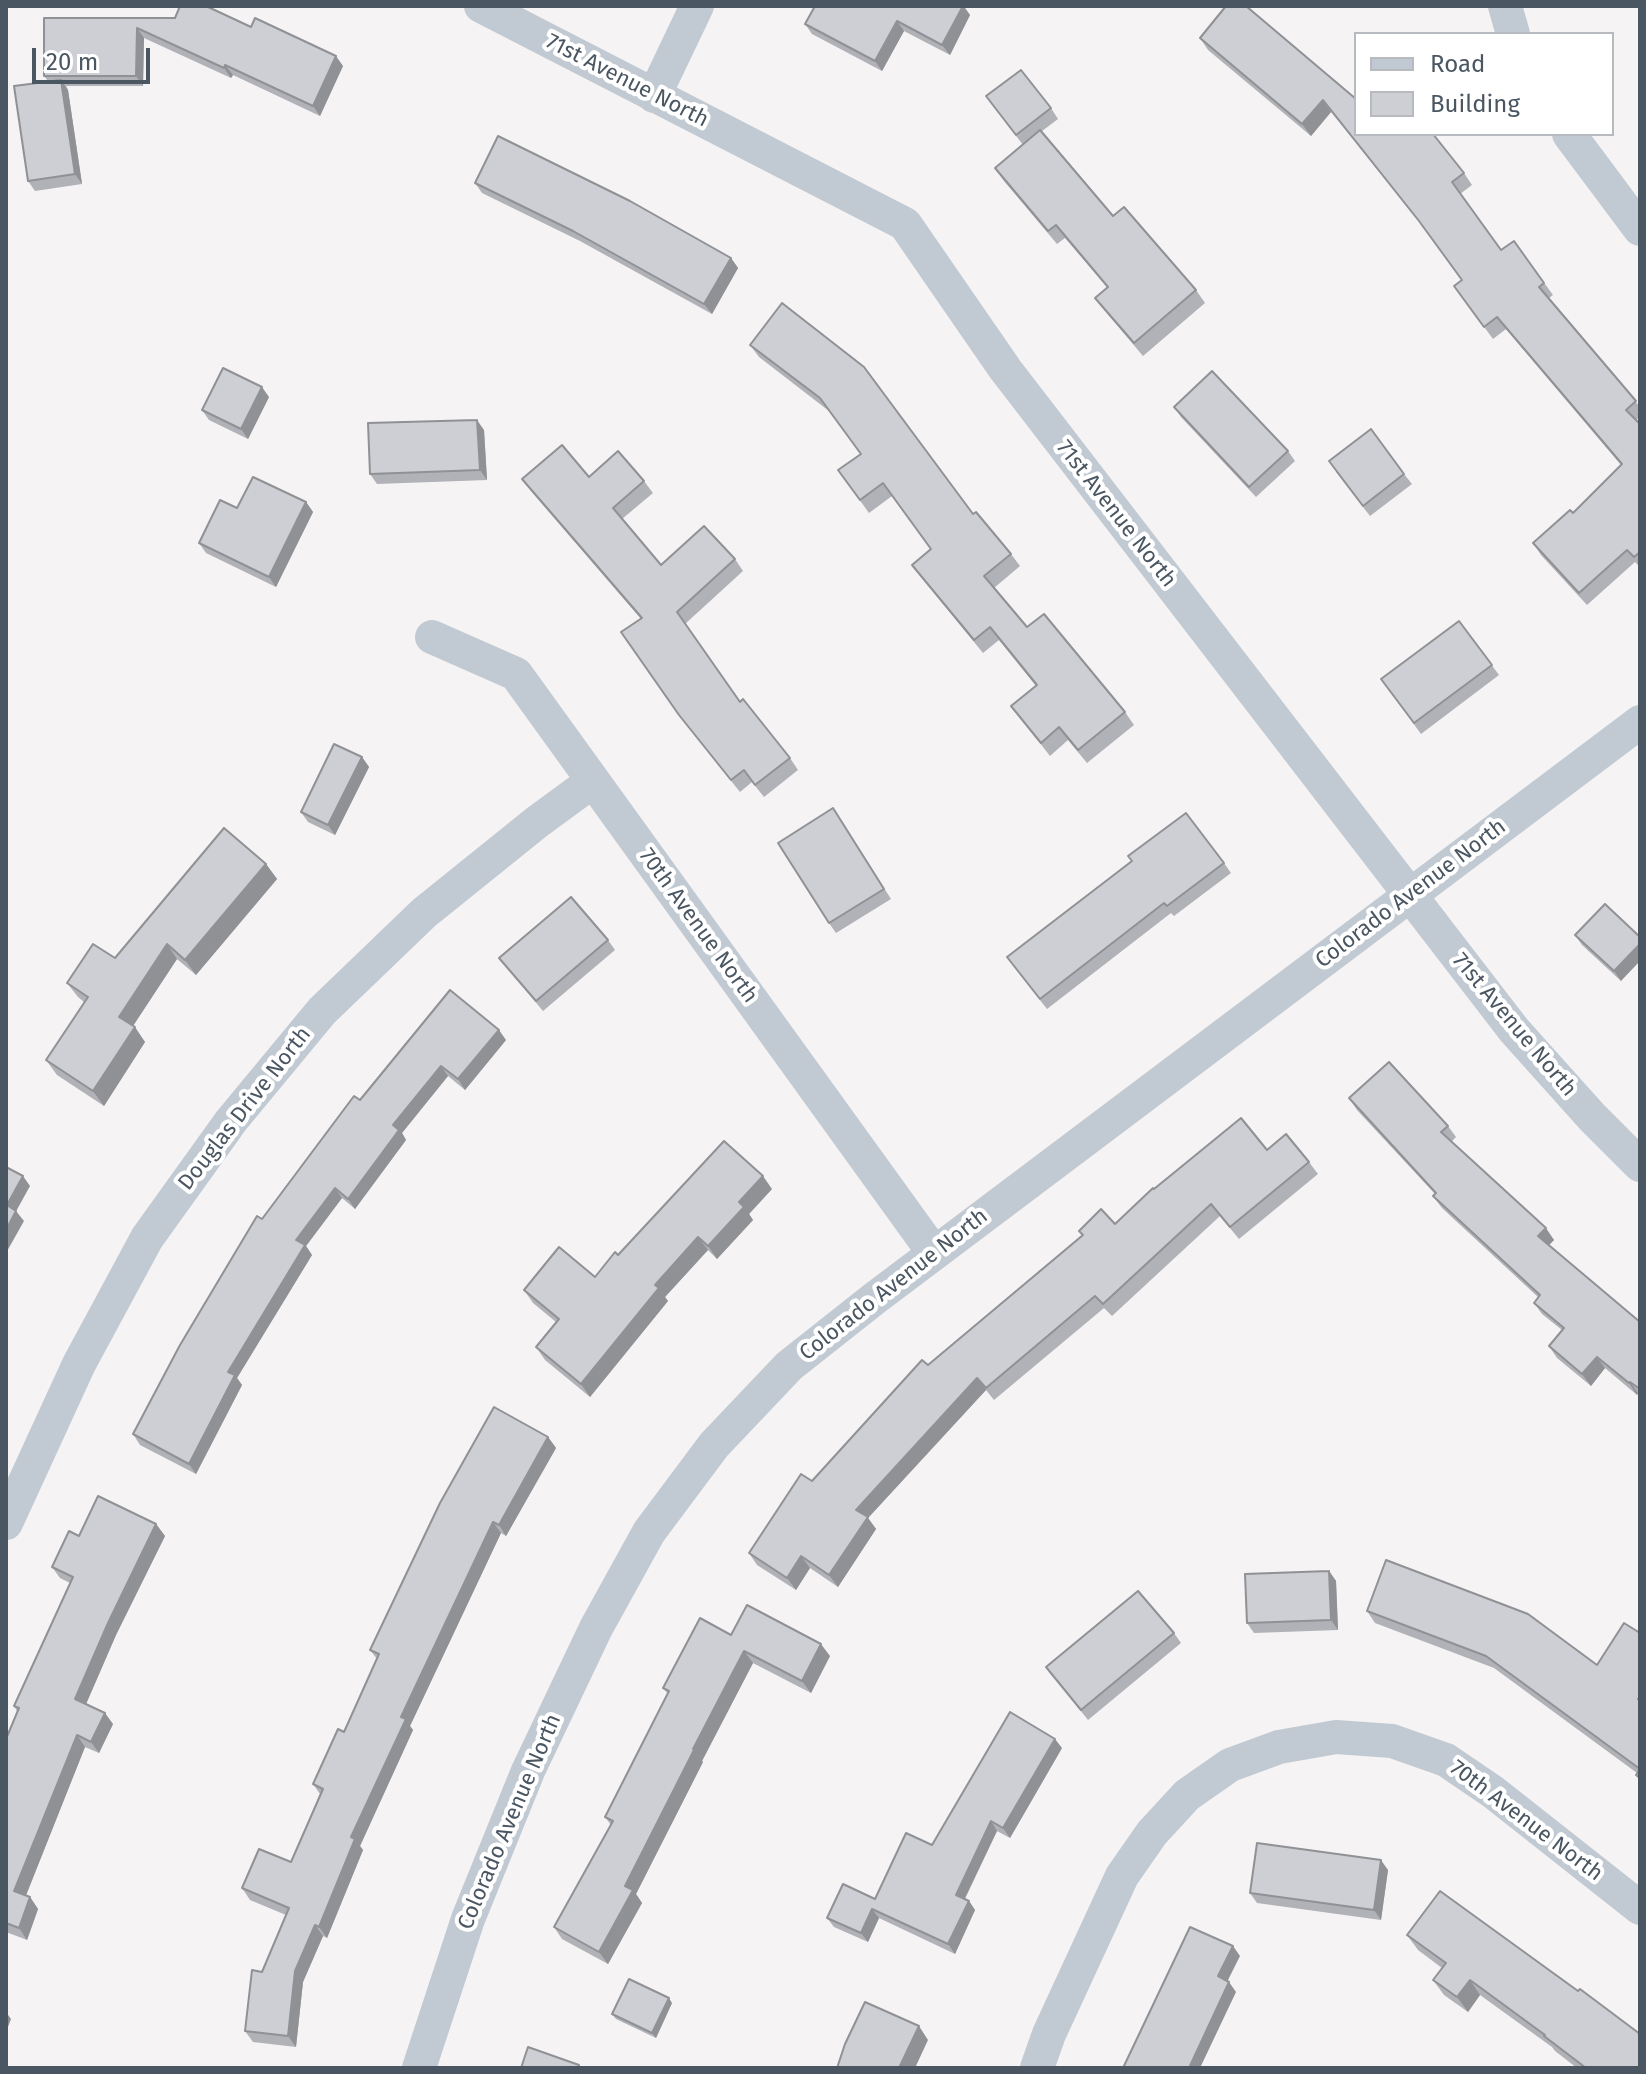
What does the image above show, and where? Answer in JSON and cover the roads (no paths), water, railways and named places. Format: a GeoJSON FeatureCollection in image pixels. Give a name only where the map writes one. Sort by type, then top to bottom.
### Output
{"type":"FeatureCollection","features":[{"type":"Feature","properties":{"kind":"street","name":"71st Avenue North"},"geometry":{"type":"LineString","coordinates":[[481,6],[905,224],[1005,369],[1409,896],[1514,1030],[1640,1165]]}},
{"type":"Feature","properties":{"kind":"street"},"geometry":{"type":"LineString","coordinates":[[654,96],[697,6]]}},
{"type":"Feature","properties":{"kind":"street"},"geometry":{"type":"LineString","coordinates":[[1505,6],[1512,32]]}},
{"type":"Feature","properties":{"kind":"street"},"geometry":{"type":"LineString","coordinates":[[1570,136],[1640,229]]}},
{"type":"Feature","properties":{"kind":"street","name":"70th Avenue North"},"geometry":{"type":"LineString","coordinates":[[432,637],[516,674],[934,1253]]}},
{"type":"Feature","properties":{"kind":"street","name":"Colorado Avenue North"},"geometry":{"type":"LineString","coordinates":[[419,2068],[468,1919],[528,1771],[596,1628],[649,1532],[714,1445],[789,1366],[934,1253],[1640,722]]}},
{"type":"Feature","properties":{"kind":"street","name":"Douglas Drive North"},"geometry":{"type":"LineString","coordinates":[[6,1523],[79,1364],[147,1238],[231,1121],[322,1011],[424,913],[593,781]]}},
{"type":"Feature","properties":{"kind":"street","name":"70th Avenue North"},"geometry":{"type":"LineString","coordinates":[[1037,2068],[1049,2034],[1122,1876],[1152,1833],[1187,1795],[1230,1765],[1279,1747],[1336,1737],[1392,1741],[1446,1760],[1493,1792],[1640,1908]]}}]}
